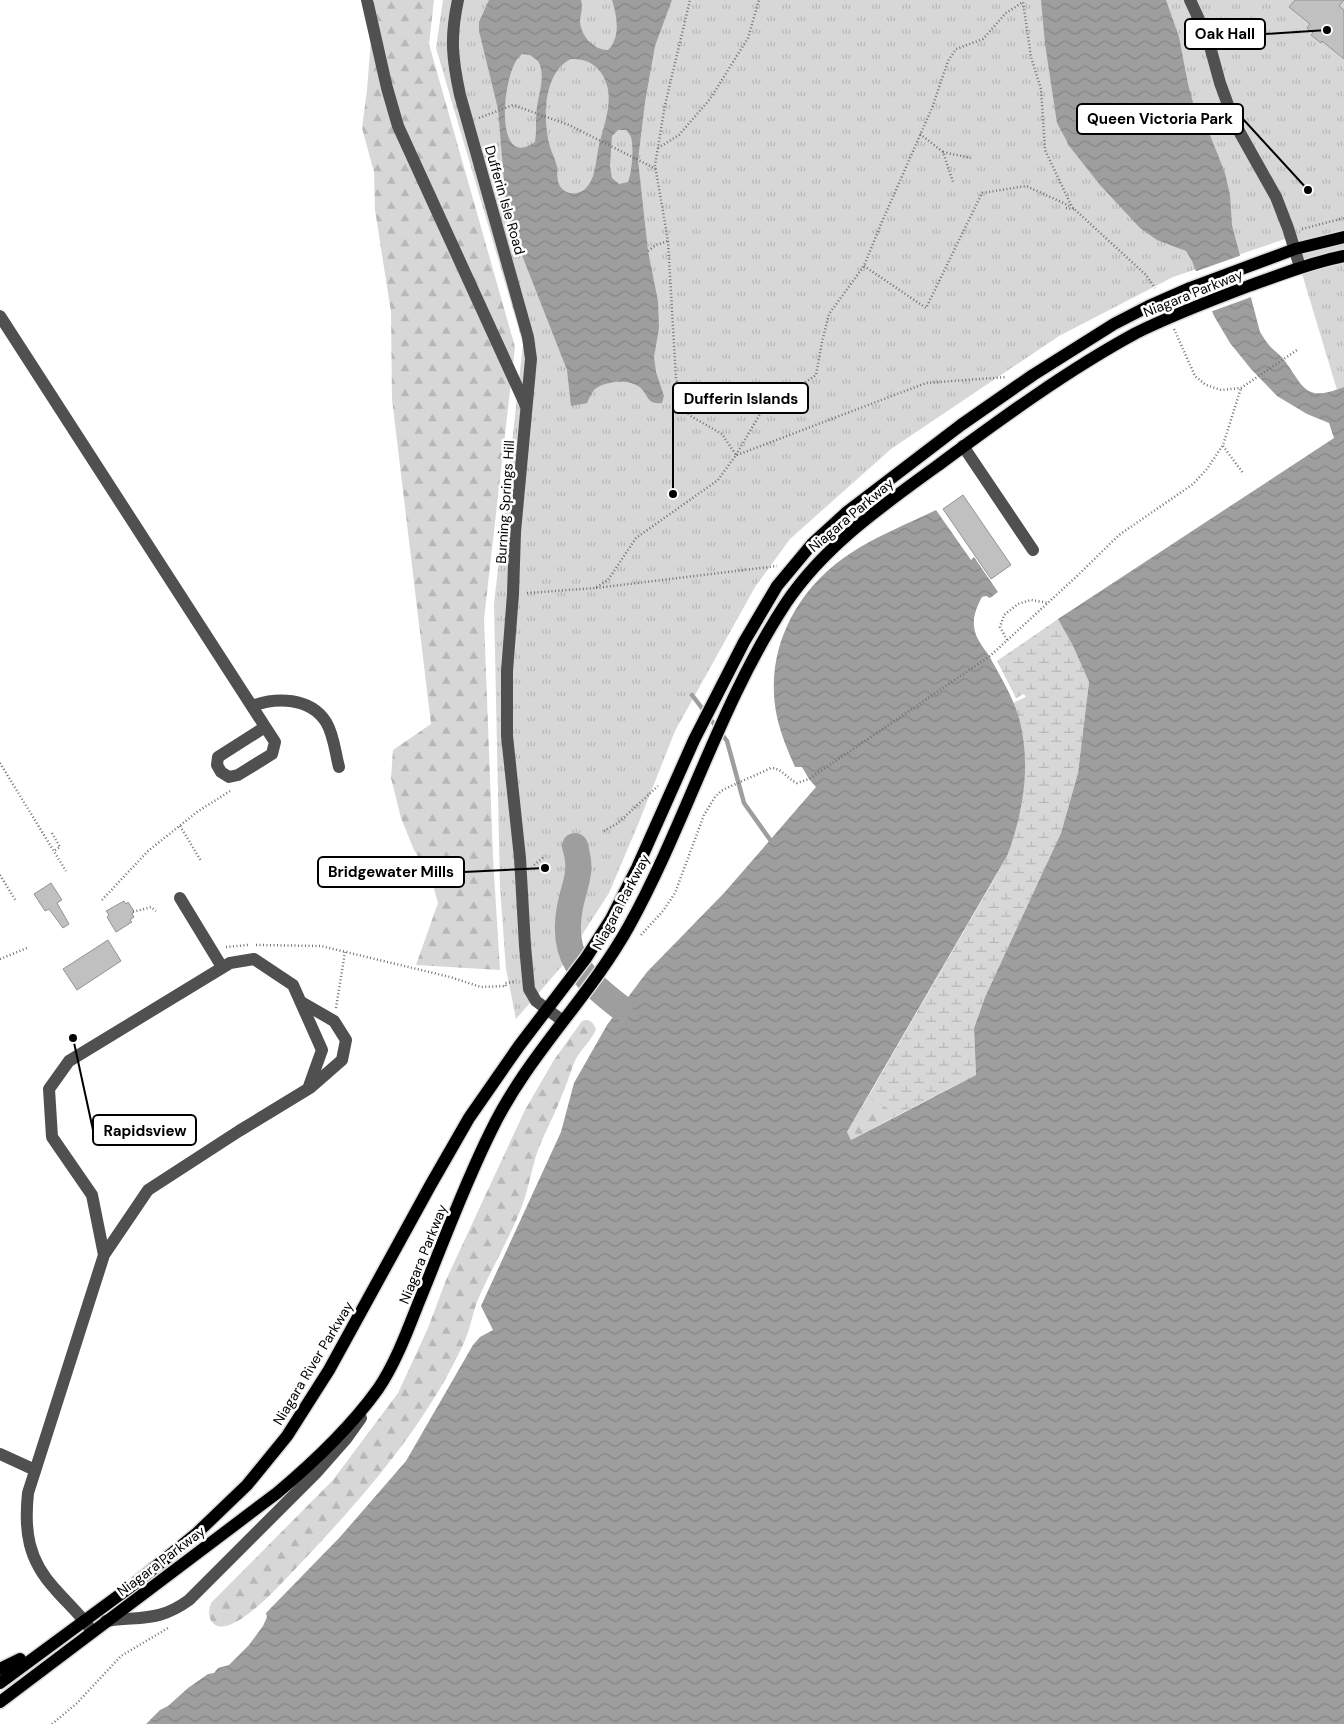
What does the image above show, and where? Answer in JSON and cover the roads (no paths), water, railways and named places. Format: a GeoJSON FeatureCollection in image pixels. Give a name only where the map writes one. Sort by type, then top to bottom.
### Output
{"type":"FeatureCollection","features":[{"type":"Feature","properties":{"kind":"main road","name":"Niagara Parkway"},"geometry":{"type":"LineString","coordinates":[[567,984],[601,936],[626,892],[694,740],[755,620],[778,586],[812,544],[841,517],[954,430],[1026,380],[1114,324],[1166,297],[1295,249],[1344,237]]}},
{"type":"Feature","properties":{"kind":"main road","name":"Niagara Parkway"},"geometry":{"type":"LineString","coordinates":[[0,1702],[277,1493],[308,1467],[340,1435],[379,1387],[402,1343],[498,1116],[528,1067],[616,948],[651,881],[710,750],[774,623],[790,597],[811,571],[838,543],[867,518],[963,446],[1103,352],[1139,332],[1197,306],[1300,267],[1344,256]]}},
{"type":"Feature","properties":{"kind":"main road","name":"Niagara River Parkway"},"geometry":{"type":"LineString","coordinates":[[0,1683],[133,1584],[213,1520],[262,1468],[287,1436],[329,1370],[469,1118],[567,984]]}},
{"type":"Feature","properties":{"kind":"main road"},"geometry":{"type":"LineString","coordinates":[[0,1670],[68,1632]]}},
{"type":"Feature","properties":{"kind":"street"},"geometry":{"type":"LineString","coordinates":[[367,0],[387,88],[398,126],[527,409]]}},
{"type":"Feature","properties":{"kind":"street","name":"Dufferin Isle Road"},"geometry":{"type":"LineString","coordinates":[[458,0],[452,41],[454,70],[528,337],[531,358],[527,409]]}},
{"type":"Feature","properties":{"kind":"street"},"geometry":{"type":"LineString","coordinates":[[1190,0],[1208,39],[1220,83],[1236,124],[1276,197],[1300,267]]}},
{"type":"Feature","properties":{"kind":"street"},"geometry":{"type":"LineString","coordinates":[[0,316],[265,726],[275,742],[272,754],[238,775],[229,777],[221,772],[217,765],[218,757],[265,726]]}},
{"type":"Feature","properties":{"kind":"street","name":"Burning Springs Hill"},"geometry":{"type":"LineString","coordinates":[[527,409],[515,532],[513,594],[506,672],[508,736],[520,858],[527,978],[532,995],[536,1001],[563,1021]]}},
{"type":"Feature","properties":{"kind":"street"},"geometry":{"type":"LineString","coordinates":[[963,446],[1033,550]]}},
{"type":"Feature","properties":{"kind":"street"},"geometry":{"type":"LineString","coordinates":[[252,706],[272,700],[287,700],[312,708],[320,713],[327,723],[332,736],[339,767]]}},
{"type":"Feature","properties":{"kind":"street"},"geometry":{"type":"LineString","coordinates":[[180,898],[222,967]]}},
{"type":"Feature","properties":{"kind":"street"},"geometry":{"type":"LineString","coordinates":[[104,1255],[92,1195],[52,1137],[49,1089],[70,1061],[222,967],[230,963],[254,959],[293,985],[322,1050],[308,1090]]}},
{"type":"Feature","properties":{"kind":"street"},"geometry":{"type":"LineString","coordinates":[[92,1632],[84,1620],[48,1580],[33,1557],[27,1532],[26,1513],[28,1493],[104,1255],[148,1190],[239,1131],[308,1090],[342,1060],[346,1040],[334,1021],[301,1002]]}},
{"type":"Feature","properties":{"kind":"street"},"geometry":{"type":"LineString","coordinates":[[106,1621],[149,1618],[172,1610],[190,1600],[316,1473],[365,1412],[379,1387]]}},
{"type":"Feature","properties":{"kind":"street"},"geometry":{"type":"LineString","coordinates":[[0,1454],[35,1470]]}},
{"type":"Feature","properties":{"kind":"water"},"geometry":{"type":"Polygon","coordinates":[[[489,0],[581,0],[580,20],[582,31],[588,41],[597,47],[608,50],[615,39],[617,26],[612,0],[672,0],[655,46],[645,102],[638,160],[648,251],[658,301],[659,328],[654,357],[656,372],[664,396],[662,403],[650,400],[634,384],[616,382],[599,386],[595,389],[587,403],[571,406],[567,370],[507,217],[498,109],[479,31],[479,22],[489,0]],[[522,54],[515,63],[510,78],[506,96],[505,115],[507,131],[512,143],[521,148],[535,142],[536,111],[542,78],[538,61],[530,55],[522,54]],[[571,59],[562,65],[551,83],[548,94],[546,128],[557,167],[559,184],[565,191],[576,193],[586,188],[594,174],[607,116],[609,96],[604,78],[598,69],[589,62],[571,59]],[[618,130],[612,136],[610,166],[612,178],[619,184],[628,182],[632,160],[631,137],[626,130],[618,130]]]}},
{"type":"Feature","properties":{"kind":"water"},"geometry":{"type":"Polygon","coordinates":[[[1041,0],[1166,0],[1179,37],[1195,110],[1208,130],[1225,173],[1230,195],[1232,225],[1260,332],[1307,390],[1313,393],[1321,393],[1344,387],[1344,1724],[146,1724],[160,1710],[168,1706],[188,1688],[208,1674],[214,1673],[218,1668],[229,1665],[249,1645],[263,1626],[267,1617],[266,1613],[340,1537],[406,1461],[473,1345],[480,1337],[493,1330],[481,1306],[561,1132],[574,1083],[607,1025],[647,972],[724,893],[816,787],[802,767],[795,767],[777,717],[774,693],[775,669],[780,646],[788,624],[814,584],[831,567],[860,547],[936,510],[971,560],[974,557],[998,592],[990,598],[982,597],[975,615],[975,631],[1005,684],[1015,706],[1020,722],[1025,756],[1024,790],[1021,807],[1007,856],[847,1132],[851,1140],[976,1075],[974,1028],[985,997],[1061,833],[1078,773],[1089,682],[1073,646],[1058,619],[1334,438],[1329,423],[1307,414],[1277,396],[1251,369],[1230,343],[1214,316],[1192,261],[1186,251],[1157,240],[1140,228],[1100,185],[1070,147],[1057,123],[1045,44],[1041,0]]]}},
{"type":"Feature","properties":{"kind":"waterway"},"geometry":{"type":"LineString","coordinates":[[692,695],[727,741],[744,803],[771,841]]}},
{"type":"Feature","properties":{"kind":"waterway"},"geometry":{"type":"LineString","coordinates":[[575,846],[578,871],[568,925],[572,953],[586,976],[620,1007]]}},
{"type":"Feature","properties":{"kind":"place","name":"Oak Hall"},"geometry":{"type":"Point","coordinates":[1327,30]}},
{"type":"Feature","properties":{"kind":"place","name":"Queen Victoria Park"},"geometry":{"type":"Point","coordinates":[1308,190]}},
{"type":"Feature","properties":{"kind":"place","name":"Dufferin Islands"},"geometry":{"type":"Point","coordinates":[673,494]}},
{"type":"Feature","properties":{"kind":"place","name":"Bridgewater Mills"},"geometry":{"type":"Point","coordinates":[545,868]}},
{"type":"Feature","properties":{"kind":"place","name":"Rapidsview"},"geometry":{"type":"Point","coordinates":[73,1038]}}]}
